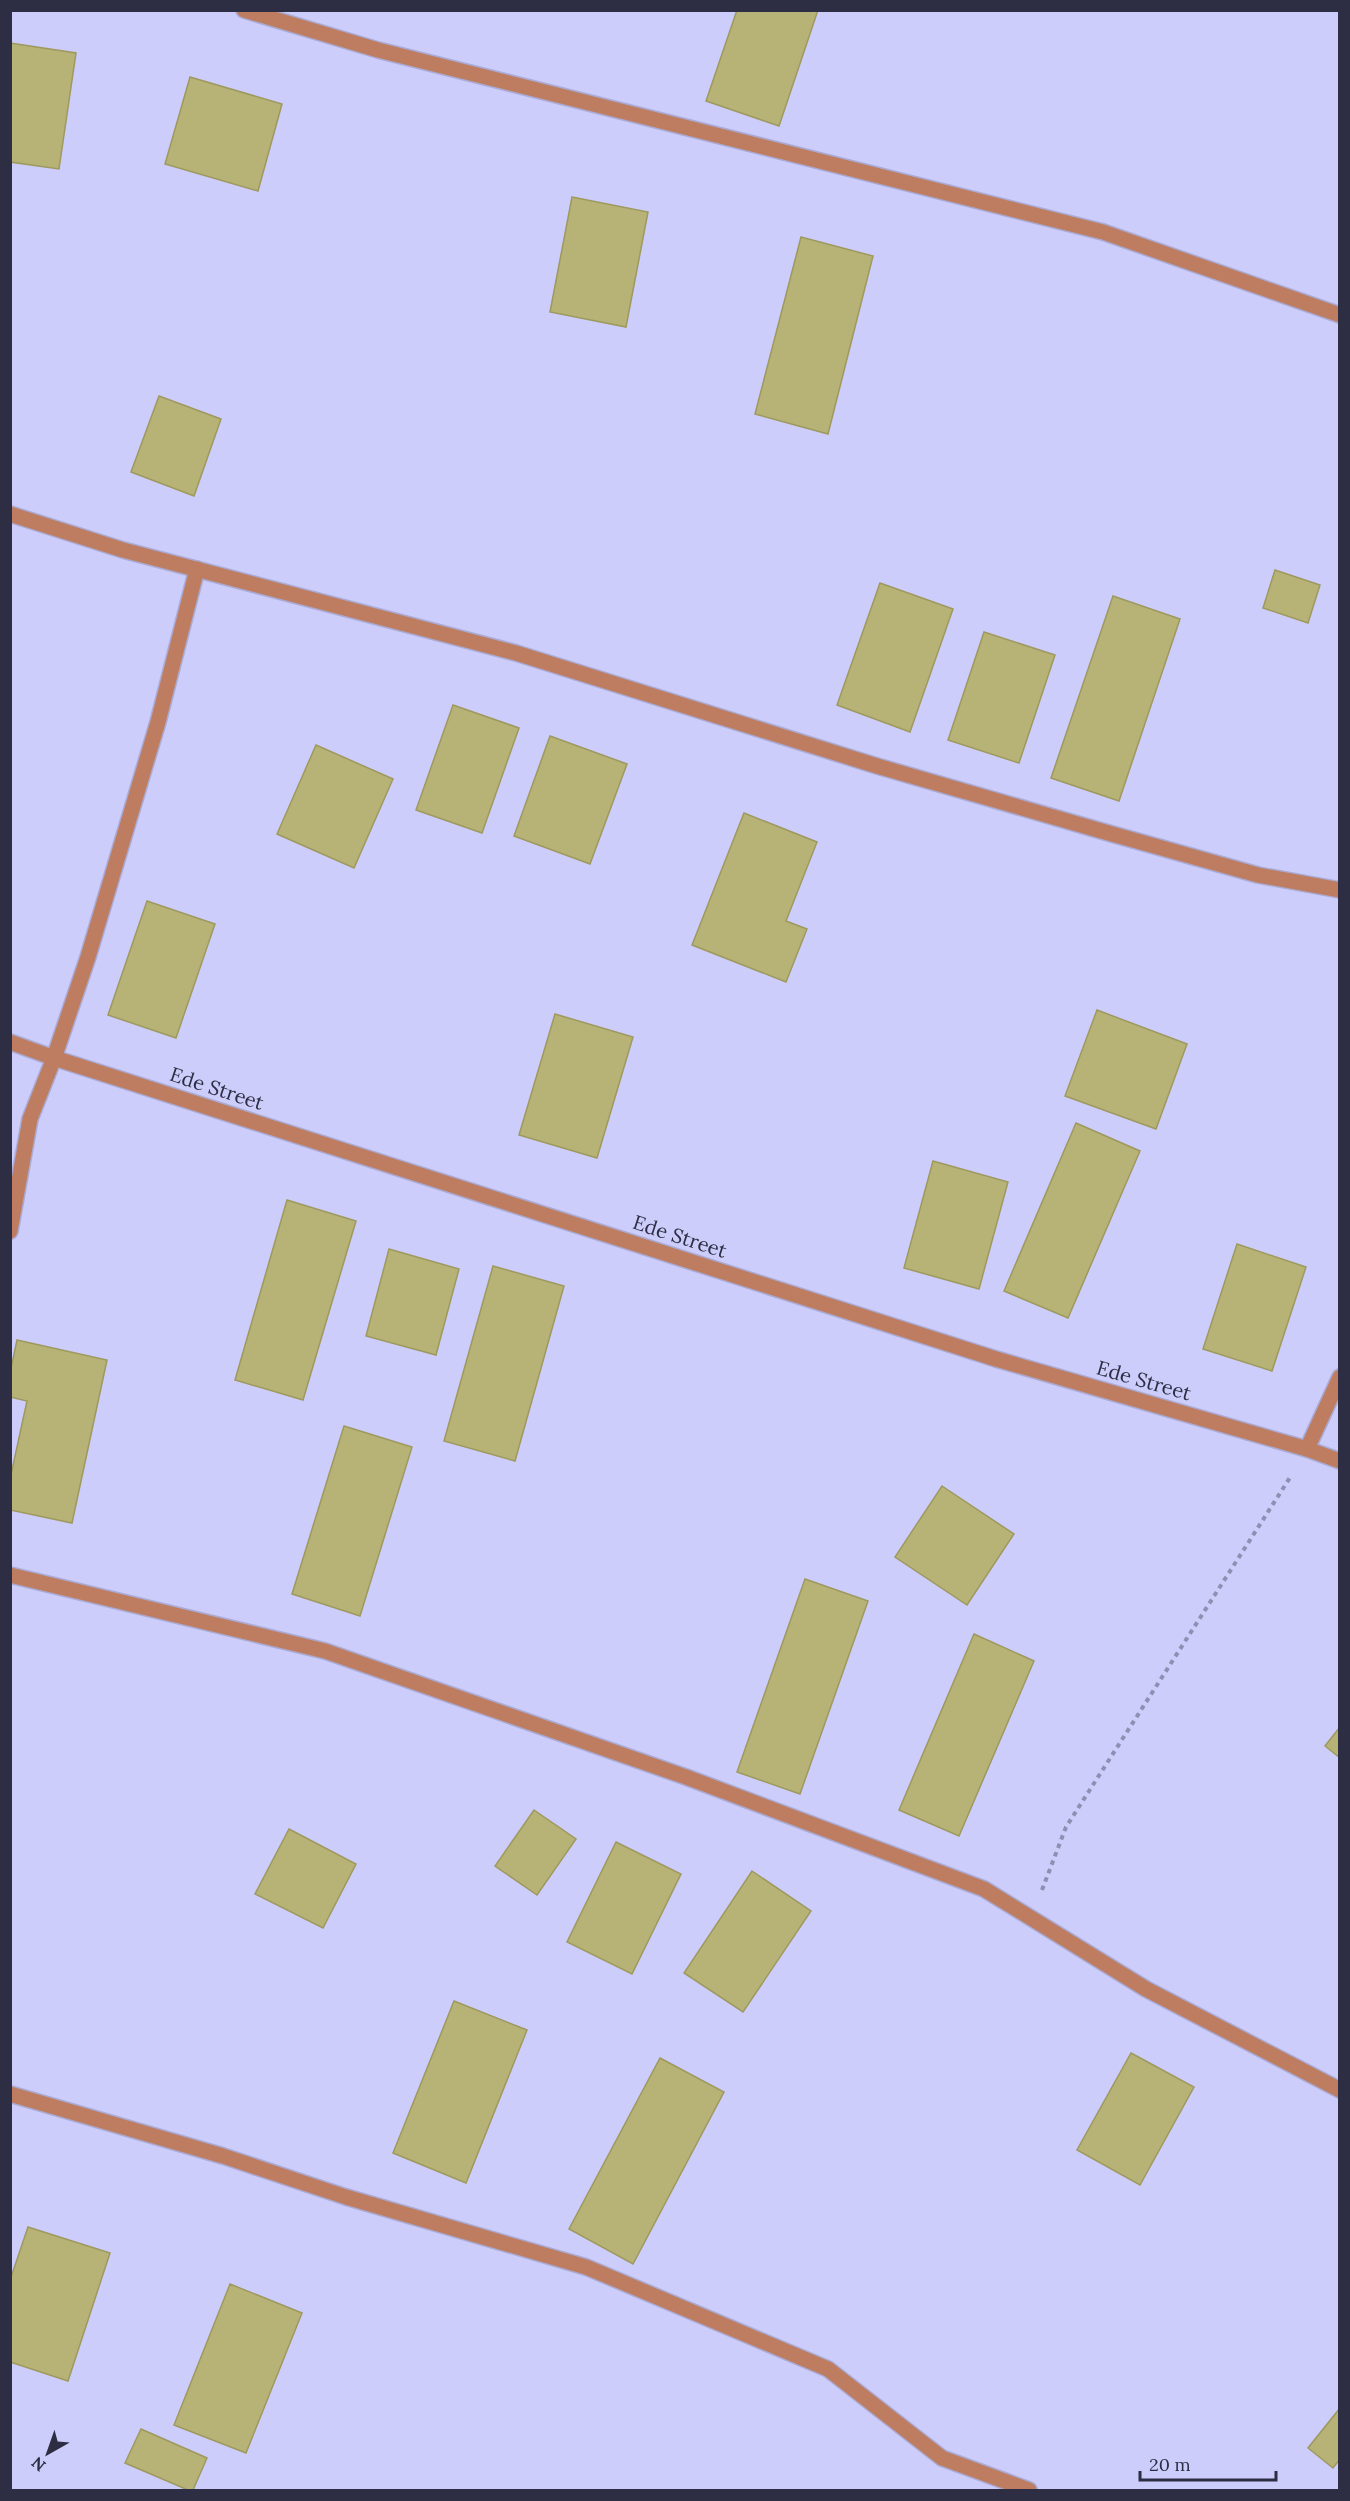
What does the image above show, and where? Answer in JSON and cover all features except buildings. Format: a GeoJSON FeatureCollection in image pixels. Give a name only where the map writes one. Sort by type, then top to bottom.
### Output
{"type":"FeatureCollection","features":[{"type":"Feature","properties":{"kind":"street"},"geometry":{"type":"LineString","coordinates":[[244,10],[378,50],[1103,232],[1340,315]]}},
{"type":"Feature","properties":{"kind":"street"},"geometry":{"type":"LineString","coordinates":[[10,514],[123,550],[516,653],[877,766],[1180,853],[1258,875],[1340,890]]}},
{"type":"Feature","properties":{"kind":"street"},"geometry":{"type":"LineString","coordinates":[[10,1231],[30,1119],[54,1058],[88,957],[155,733],[197,569]]}},
{"type":"Feature","properties":{"kind":"street","name":"Ede Street"},"geometry":{"type":"LineString","coordinates":[[10,1042],[996,1359],[1306,1449],[1340,1461]]}},
{"type":"Feature","properties":{"kind":"street"},"geometry":{"type":"LineString","coordinates":[[1306,1449],[1340,1377]]}},
{"type":"Feature","properties":{"kind":"street"},"geometry":{"type":"LineString","coordinates":[[10,1575],[325,1651],[686,1778],[984,1889],[1146,1989],[1340,2091]]}},
{"type":"Feature","properties":{"kind":"street"},"geometry":{"type":"LineString","coordinates":[[10,2094],[223,2156],[346,2197],[586,2267],[828,2369],[942,2458],[1029,2490]]}},
{"type":"Feature","properties":{"kind":"path"},"geometry":{"type":"LineString","coordinates":[[1031,1917],[1066,1827],[1306,1449]]}}]}
